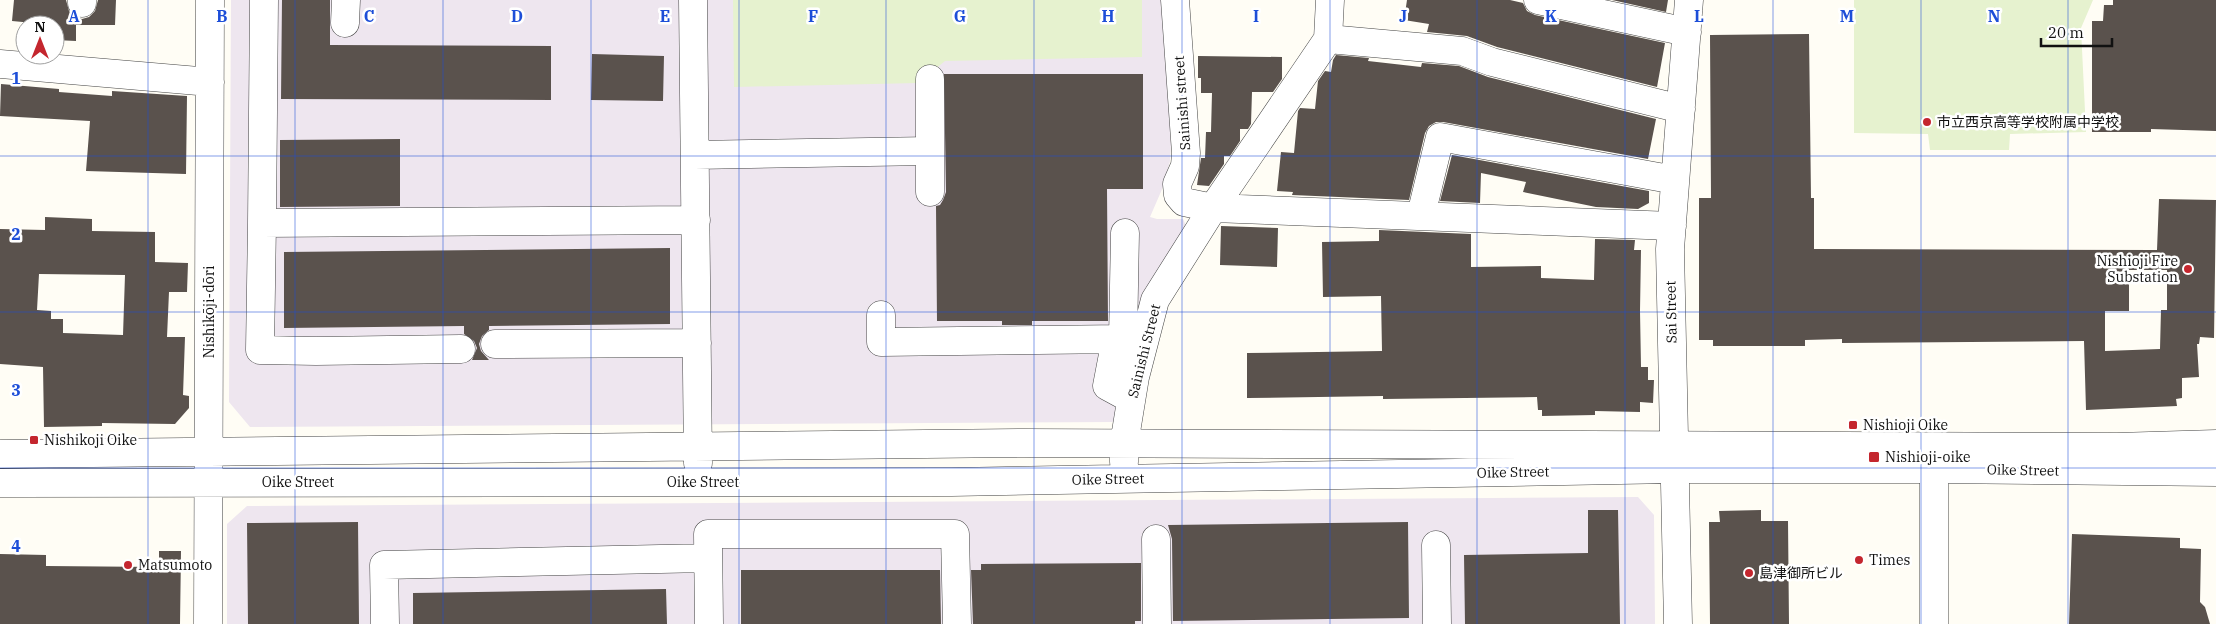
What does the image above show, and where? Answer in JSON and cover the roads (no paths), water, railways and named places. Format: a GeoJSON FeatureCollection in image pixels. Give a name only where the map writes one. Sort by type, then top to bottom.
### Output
{"type":"FeatureCollection","features":[{"type":"Feature","properties":{"kind":"street","name":"Nishikōji-dōri"},"geometry":{"type":"LineString","coordinates":[[208,624],[210,0]]}},
{"type":"Feature","properties":{"kind":"street"},"geometry":{"type":"LineString","coordinates":[[264,0],[260,350],[460,349]]}},
{"type":"Feature","properties":{"kind":"street"},"geometry":{"type":"LineString","coordinates":[[693,0],[698,482]]}},
{"type":"Feature","properties":{"kind":"street","name":"Sainishi street"},"geometry":{"type":"LineString","coordinates":[[1175,0],[1186,153],[1184,166],[1177,184],[1178,195],[1184,202],[1213,208]]}},
{"type":"Feature","properties":{"kind":"street"},"geometry":{"type":"LineString","coordinates":[[1330,0],[1328,39],[1462,50],[1492,62],[1681,109]]}},
{"type":"Feature","properties":{"kind":"street"},"geometry":{"type":"LineString","coordinates":[[1538,0],[1686,32]]}},
{"type":"Feature","properties":{"kind":"street","name":"Sai Street"},"geometry":{"type":"LineString","coordinates":[[1678,624],[1670,249],[1689,0]]}},
{"type":"Feature","properties":{"kind":"street","name":"Sainishi Street"},"geometry":{"type":"LineString","coordinates":[[1124,479],[1124,444],[1132,399],[1155,300],[1213,208],[1328,39]]}},
{"type":"Feature","properties":{"kind":"street"},"geometry":{"type":"LineString","coordinates":[[0,64],[210,82]]}},
{"type":"Feature","properties":{"kind":"street"},"geometry":{"type":"LineString","coordinates":[[930,79],[930,192]]}},
{"type":"Feature","properties":{"kind":"street"},"geometry":{"type":"LineString","coordinates":[[1422,215],[1440,137],[1675,180]]}},
{"type":"Feature","properties":{"kind":"street"},"geometry":{"type":"LineString","coordinates":[[695,155],[930,151]]}},
{"type":"Feature","properties":{"kind":"street"},"geometry":{"type":"LineString","coordinates":[[1213,208],[1672,226]]}},
{"type":"Feature","properties":{"kind":"street"},"geometry":{"type":"LineString","coordinates":[[262,223],[696,220]]}},
{"type":"Feature","properties":{"kind":"street"},"geometry":{"type":"LineString","coordinates":[[881,315],[881,342],[1123,339],[1125,233]]}},
{"type":"Feature","properties":{"kind":"street"},"geometry":{"type":"LineString","coordinates":[[1116,339],[1107,386],[1132,399]]}},
{"type":"Feature","properties":{"kind":"street"},"geometry":{"type":"LineString","coordinates":[[495,344],[697,343]]}},
{"type":"Feature","properties":{"kind":"street","name":"Oike Street"},"geometry":{"type":"LineString","coordinates":[[0,454],[1124,444],[1674,457],[1934,469],[2216,472]]}},
{"type":"Feature","properties":{"kind":"street","name":"Oike Street"},"geometry":{"type":"LineString","coordinates":[[0,484],[208,482],[952,482],[1124,479],[1674,457],[2216,444]]}},
{"type":"Feature","properties":{"kind":"street"},"geometry":{"type":"LineString","coordinates":[[1934,469],[1934,624]]}},
{"type":"Feature","properties":{"kind":"street"},"geometry":{"type":"LineString","coordinates":[[709,624],[708,534],[955,534],[957,624]]}},
{"type":"Feature","properties":{"kind":"street"},"geometry":{"type":"LineString","coordinates":[[1156,539],[1157,624]]}},
{"type":"Feature","properties":{"kind":"street"},"geometry":{"type":"LineString","coordinates":[[1436,545],[1438,624]]}},
{"type":"Feature","properties":{"kind":"street"},"geometry":{"type":"LineString","coordinates":[[385,624],[384,565],[708,558]]}},
{"type":"Feature","properties":{"kind":"place","name":"市立西京高等学校附属中学校"},"geometry":{"type":"Point","coordinates":[1927,122]}},
{"type":"Feature","properties":{"kind":"place","name":"Nishioji Fire Substation"},"geometry":{"type":"Point","coordinates":[2188,269]}},
{"type":"Feature","properties":{"kind":"place","name":"Nishioji Oike"},"geometry":{"type":"Point","coordinates":[1853,425]}},
{"type":"Feature","properties":{"kind":"place","name":"Nishikoji Oike"},"geometry":{"type":"Point","coordinates":[34,440]}},
{"type":"Feature","properties":{"kind":"place","name":"Nishioji-oike"},"geometry":{"type":"Point","coordinates":[1874,457]}},
{"type":"Feature","properties":{"kind":"place","name":"Times"},"geometry":{"type":"Point","coordinates":[1859,560]}},
{"type":"Feature","properties":{"kind":"place","name":"Matsumoto"},"geometry":{"type":"Point","coordinates":[128,565]}},
{"type":"Feature","properties":{"kind":"place","name":"島津御所ビル"},"geometry":{"type":"Point","coordinates":[1749,573]}}]}
